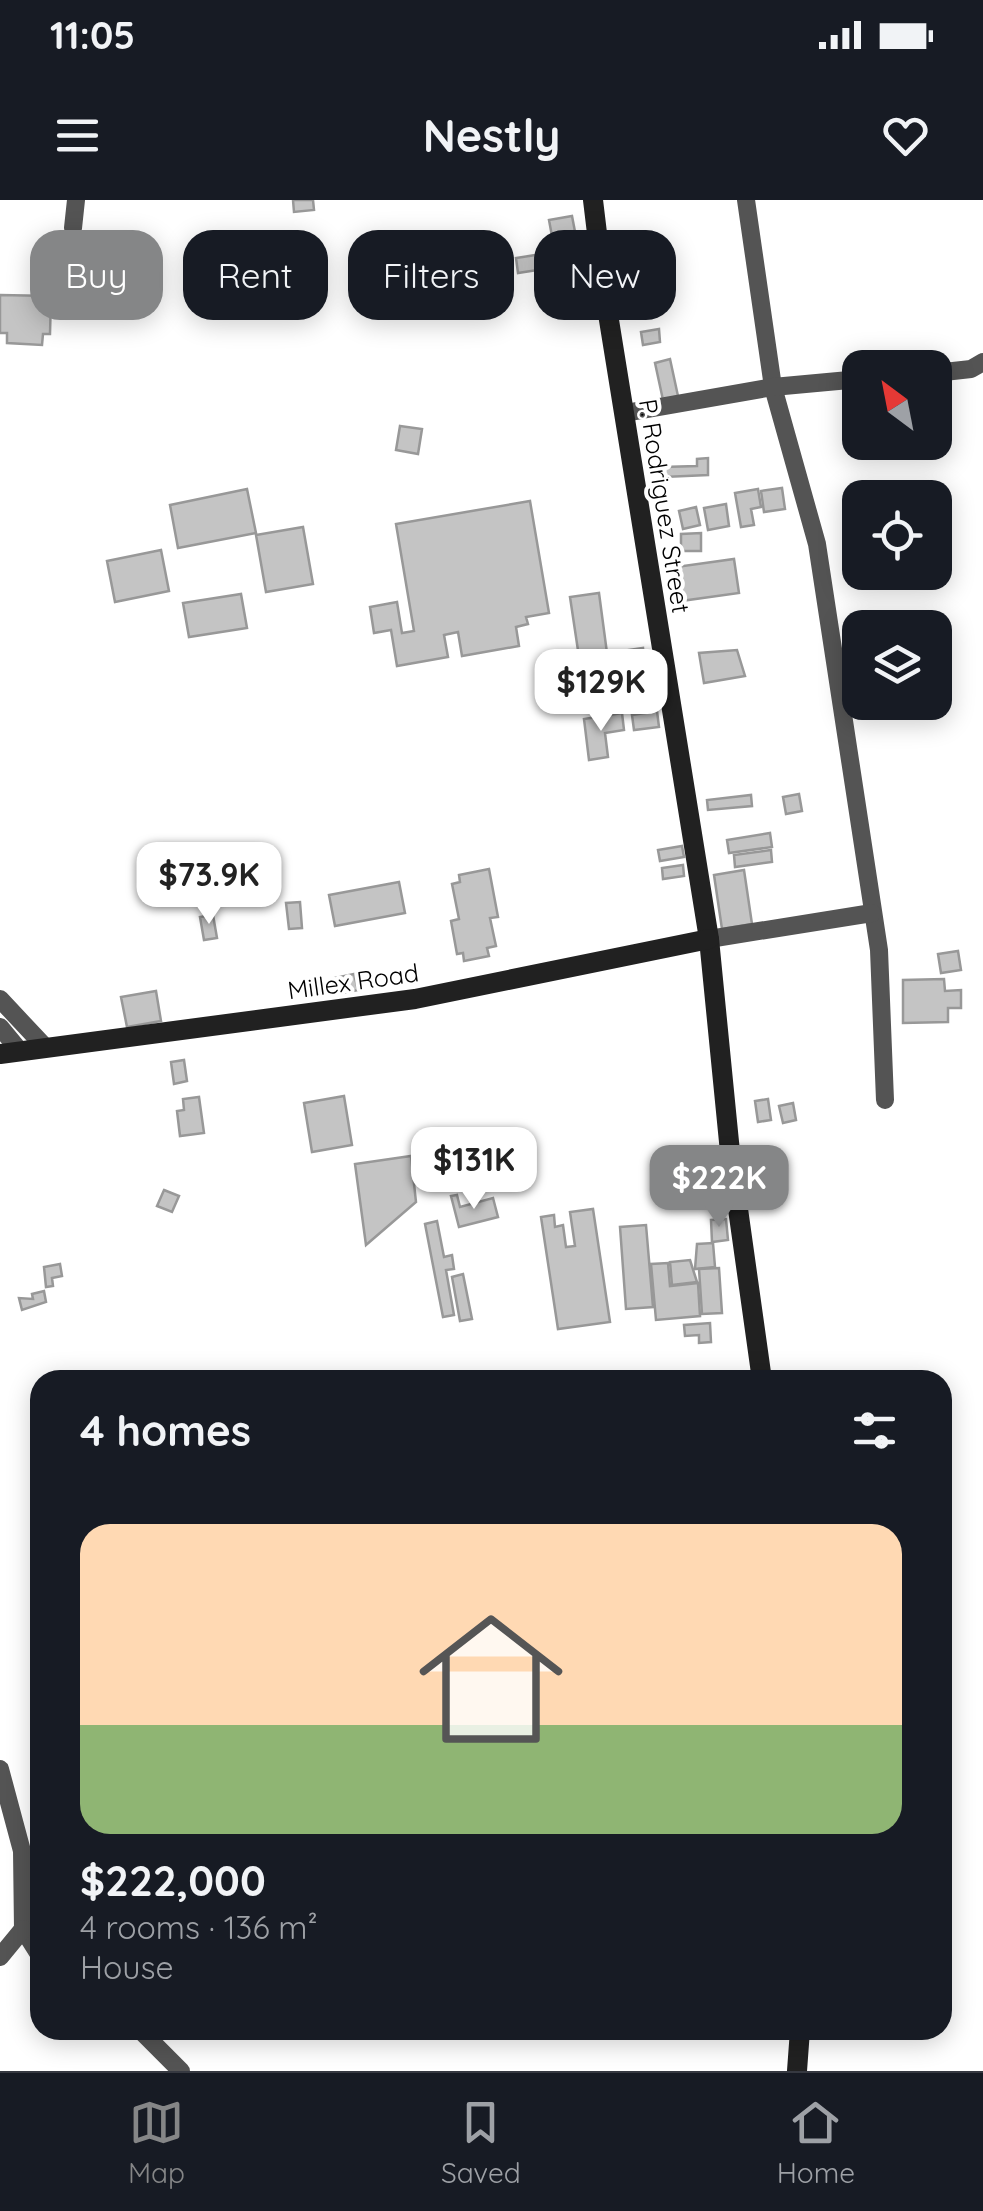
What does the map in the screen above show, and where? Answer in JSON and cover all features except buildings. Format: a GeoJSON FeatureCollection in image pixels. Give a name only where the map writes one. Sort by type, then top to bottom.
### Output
{"type":"FeatureCollection","features":[{"type":"Feature","properties":{"kind":"street"},"geometry":{"type":"LineString","coordinates":[[73,228],[76,200]]}},
{"type":"Feature","properties":{"kind":"street","name":"P. Rodriguez Street"},"geometry":{"type":"LineString","coordinates":[[594,200],[709,939],[730,1152],[761,1370]]}},
{"type":"Feature","properties":{"kind":"street"},"geometry":{"type":"LineString","coordinates":[[746,200],[773,387],[817,544],[879,950],[880,1064],[885,1100]]}},
{"type":"Feature","properties":{"kind":"street"},"geometry":{"type":"LineString","coordinates":[[952,371],[971,369],[983,362]]}},
{"type":"Feature","properties":{"kind":"street"},"geometry":{"type":"LineString","coordinates":[[625,414],[773,387],[842,381]]}},
{"type":"Feature","properties":{"kind":"street"},"geometry":{"type":"LineString","coordinates":[[709,939],[872,913]]}},
{"type":"Feature","properties":{"kind":"street","name":"Millex Road"},"geometry":{"type":"LineString","coordinates":[[10,1052],[414,1000],[709,939]]}},
{"type":"Feature","properties":{"kind":"street"},"geometry":{"type":"LineString","coordinates":[[0,999],[45,1047]]}},
{"type":"Feature","properties":{"kind":"street"},"geometry":{"type":"LineString","coordinates":[[0,1027],[10,1052]]}},
{"type":"Feature","properties":{"kind":"street"},"geometry":{"type":"LineString","coordinates":[[0,1769],[22,1851],[23,1929],[30,1940]]}},
{"type":"Feature","properties":{"kind":"street"},"geometry":{"type":"LineString","coordinates":[[0,1957],[23,1929]]}},
{"type":"Feature","properties":{"kind":"street"},"geometry":{"type":"LineString","coordinates":[[150,2040],[181,2071]]}},
{"type":"Feature","properties":{"kind":"street"},"geometry":{"type":"LineString","coordinates":[[797,2071],[799,2040]]}}]}
